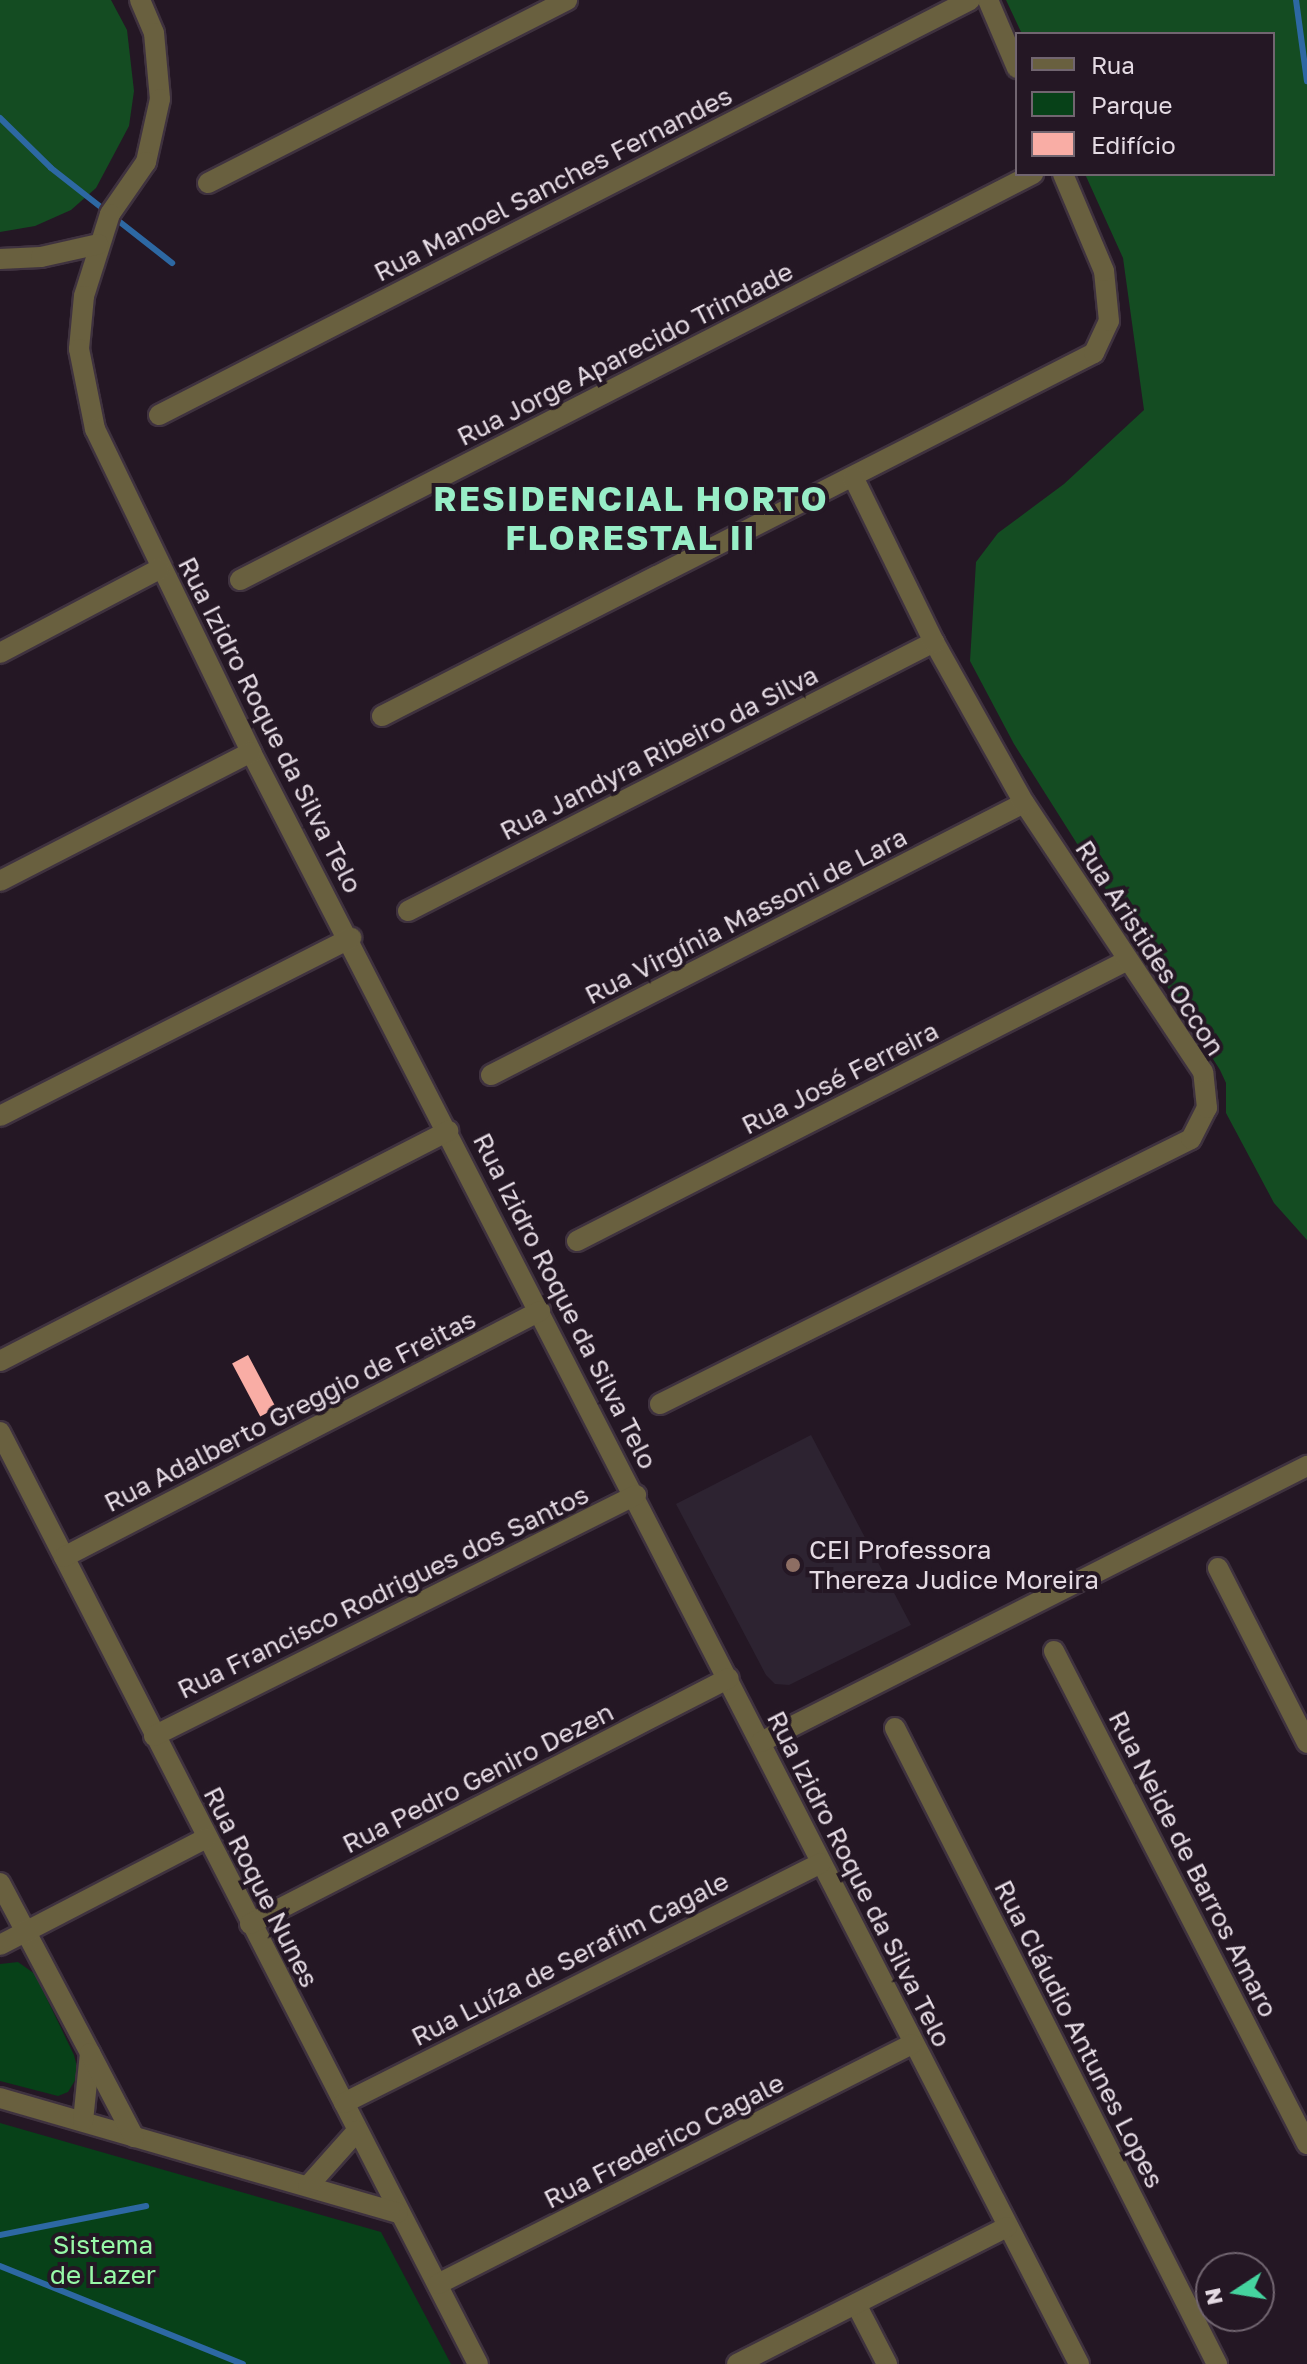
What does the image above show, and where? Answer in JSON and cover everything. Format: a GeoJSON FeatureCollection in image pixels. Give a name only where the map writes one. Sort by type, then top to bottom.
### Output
{"type":"FeatureCollection","features":[{"type":"Feature","properties":{"kind":"street","name":"Rua Izidro Roque da Silva Telo"},"geometry":{"type":"LineString","coordinates":[[140,0],[154,33],[160,99],[146,162],[110,214],[84,296],[79,349],[95,429],[159,569],[251,752],[351,938],[912,2044],[1079,2364]]}},
{"type":"Feature","properties":{"kind":"street"},"geometry":{"type":"LineString","coordinates":[[208,183],[567,0]]}},
{"type":"Feature","properties":{"kind":"street","name":"Rua Manoel Sanches Fernandes"},"geometry":{"type":"LineString","coordinates":[[159,415],[970,0]]}},
{"type":"Feature","properties":{"kind":"street"},"geometry":{"type":"LineString","coordinates":[[988,0],[1015,63]]}},
{"type":"Feature","properties":{"kind":"street","name":"Rua Jorge Aparecido Trindade"},"geometry":{"type":"LineString","coordinates":[[240,580],[1029,176]]}},
{"type":"Feature","properties":{"kind":"street"},"geometry":{"type":"LineString","coordinates":[[382,716],[1080,361],[1105,338],[1109,321],[1104,271],[1064,176]]}},
{"type":"Feature","properties":{"kind":"street"},"geometry":{"type":"LineString","coordinates":[[0,259],[41,257],[99,244]]}},
{"type":"Feature","properties":{"kind":"street","name":"Rua Aristides Occon"},"geometry":{"type":"LineString","coordinates":[[660,1404],[1191,1139],[1207,1108],[1203,1072],[1126,961],[1024,803],[934,642],[853,477]]}},
{"type":"Feature","properties":{"kind":"street"},"geometry":{"type":"LineString","coordinates":[[0,653],[159,569]]}},
{"type":"Feature","properties":{"kind":"street","name":"Rua Jandyra Ribeiro da Silva"},"geometry":{"type":"LineString","coordinates":[[408,911],[934,642]]}},
{"type":"Feature","properties":{"kind":"street"},"geometry":{"type":"LineString","coordinates":[[0,881],[251,752]]}},
{"type":"Feature","properties":{"kind":"street","name":"Rua Virgínia Massoni de Lara"},"geometry":{"type":"LineString","coordinates":[[491,1075],[1024,803]]}},
{"type":"Feature","properties":{"kind":"street"},"geometry":{"type":"LineString","coordinates":[[0,1116],[351,938]]}},
{"type":"Feature","properties":{"kind":"street","name":"Rua José Ferreira"},"geometry":{"type":"LineString","coordinates":[[577,1241],[1126,961]]}},
{"type":"Feature","properties":{"kind":"street"},"geometry":{"type":"LineString","coordinates":[[0,1361],[448,1131]]}},
{"type":"Feature","properties":{"kind":"street","name":"Rua Adalberto Greggio de Freitas"},"geometry":{"type":"LineString","coordinates":[[64,1557],[540,1311]]}},
{"type":"Feature","properties":{"kind":"street","name":"Rua Roque Nunes"},"geometry":{"type":"LineString","coordinates":[[0,1432],[478,2364]]}},
{"type":"Feature","properties":{"kind":"street"},"geometry":{"type":"LineString","coordinates":[[761,1742],[1307,1466]]}},
{"type":"Feature","properties":{"kind":"street","name":"Rua Francisco Rodrigues dos Santos"},"geometry":{"type":"LineString","coordinates":[[154,1736],[636,1495]]}},
{"type":"Feature","properties":{"kind":"street"},"geometry":{"type":"LineString","coordinates":[[1218,1568],[1307,1743]]}},
{"type":"Feature","properties":{"kind":"street","name":"Rua Neide de Barros Amaro"},"geometry":{"type":"LineString","coordinates":[[1054,1651],[1307,2144]]}},
{"type":"Feature","properties":{"kind":"street","name":"Rua Pedro Geniro Dezen"},"geometry":{"type":"LineString","coordinates":[[250,1924],[729,1678]]}},
{"type":"Feature","properties":{"kind":"street","name":"Rua Cláudio Antunes Lopes"},"geometry":{"type":"LineString","coordinates":[[895,1728],[1217,2364]]}},
{"type":"Feature","properties":{"kind":"street"},"geometry":{"type":"LineString","coordinates":[[0,1945],[206,1838]]}},
{"type":"Feature","properties":{"kind":"street","name":"Rua Luíza de Serafim Cagale"},"geometry":{"type":"LineString","coordinates":[[344,2103],[821,1863]]}},
{"type":"Feature","properties":{"kind":"street"},"geometry":{"type":"LineString","coordinates":[[0,1883],[134,2137]]}},
{"type":"Feature","properties":{"kind":"street","name":"Rua Frederico Cagale"},"geometry":{"type":"LineString","coordinates":[[438,2284],[912,2044]]}},
{"type":"Feature","properties":{"kind":"street"},"geometry":{"type":"LineString","coordinates":[[83,2121],[90,2053]]}},
{"type":"Feature","properties":{"kind":"street"},"geometry":{"type":"LineString","coordinates":[[0,2098],[398,2213]]}},
{"type":"Feature","properties":{"kind":"street"},"geometry":{"type":"LineString","coordinates":[[308,2186],[357,2131]]}},
{"type":"Feature","properties":{"kind":"street"},"geometry":{"type":"LineString","coordinates":[[737,2364],[1007,2227]]}},
{"type":"Feature","properties":{"kind":"street"},"geometry":{"type":"LineString","coordinates":[[856,2304],[887,2364]]}},
{"type":"Feature","properties":{"kind":"shaded area","name":"CEI Professora Thereza Judice Moreira"},"geometry":{"type":"Polygon","coordinates":[[[811,1435],[911,1625],[789,1685],[775,1684],[766,1675],[676,1504],[811,1435]]]}},
{"type":"Feature","properties":{"kind":"green space"},"geometry":{"type":"Polygon","coordinates":[[[0,0],[111,0],[127,30],[134,91],[129,126],[96,188],[71,210],[35,226],[0,232],[0,0]]]}},
{"type":"Feature","properties":{"kind":"green space"},"geometry":{"type":"Polygon","coordinates":[[[1006,0],[1307,0],[1307,1240],[1274,1203],[1226,1113],[1226,1083],[1220,1070],[1014,744],[970,661],[976,562],[998,533],[1064,484],[1144,410],[1123,258],[1086,176],[1275,176],[1275,32],[1021,32],[1006,0]]]}},
{"type":"Feature","properties":{"kind":"green space"},"geometry":{"type":"Polygon","coordinates":[[[18,1962],[35,1974],[74,2055],[79,2074],[68,2092],[58,2096],[0,2081],[0,1964],[18,1962]]]}},
{"type":"Feature","properties":{"kind":"green space","name":"Sistema de Lazer"},"geometry":{"type":"Polygon","coordinates":[[[0,2123],[381,2232],[451,2364],[0,2364],[0,2123]]]}},
{"type":"Feature","properties":{"kind":"building"},"geometry":{"type":"Polygon","coordinates":[[[248,1355],[276,1408],[260,1416],[232,1363],[248,1355]]]}},
{"type":"Feature","properties":{"kind":"waterway"},"geometry":{"type":"LineString","coordinates":[[1296,0],[1307,81]]}},
{"type":"Feature","properties":{"kind":"waterway"},"geometry":{"type":"LineString","coordinates":[[0,118],[51,168],[172,263]]}},
{"type":"Feature","properties":{"kind":"waterway"},"geometry":{"type":"LineString","coordinates":[[0,2235],[146,2206]]}},
{"type":"Feature","properties":{"kind":"waterway"},"geometry":{"type":"LineString","coordinates":[[0,2266],[243,2364]]}},
{"type":"Feature","properties":{"kind":"place","name":"CEI Professora Thereza Judice Moreira"},"geometry":{"type":"Point","coordinates":[793,1565]}},
{"type":"Feature","properties":{"kind":"district","name":"RESIDENCIAL HORTO FLORESTAL II"},"geometry":{"type":"Point","coordinates":[631,518]}}]}
